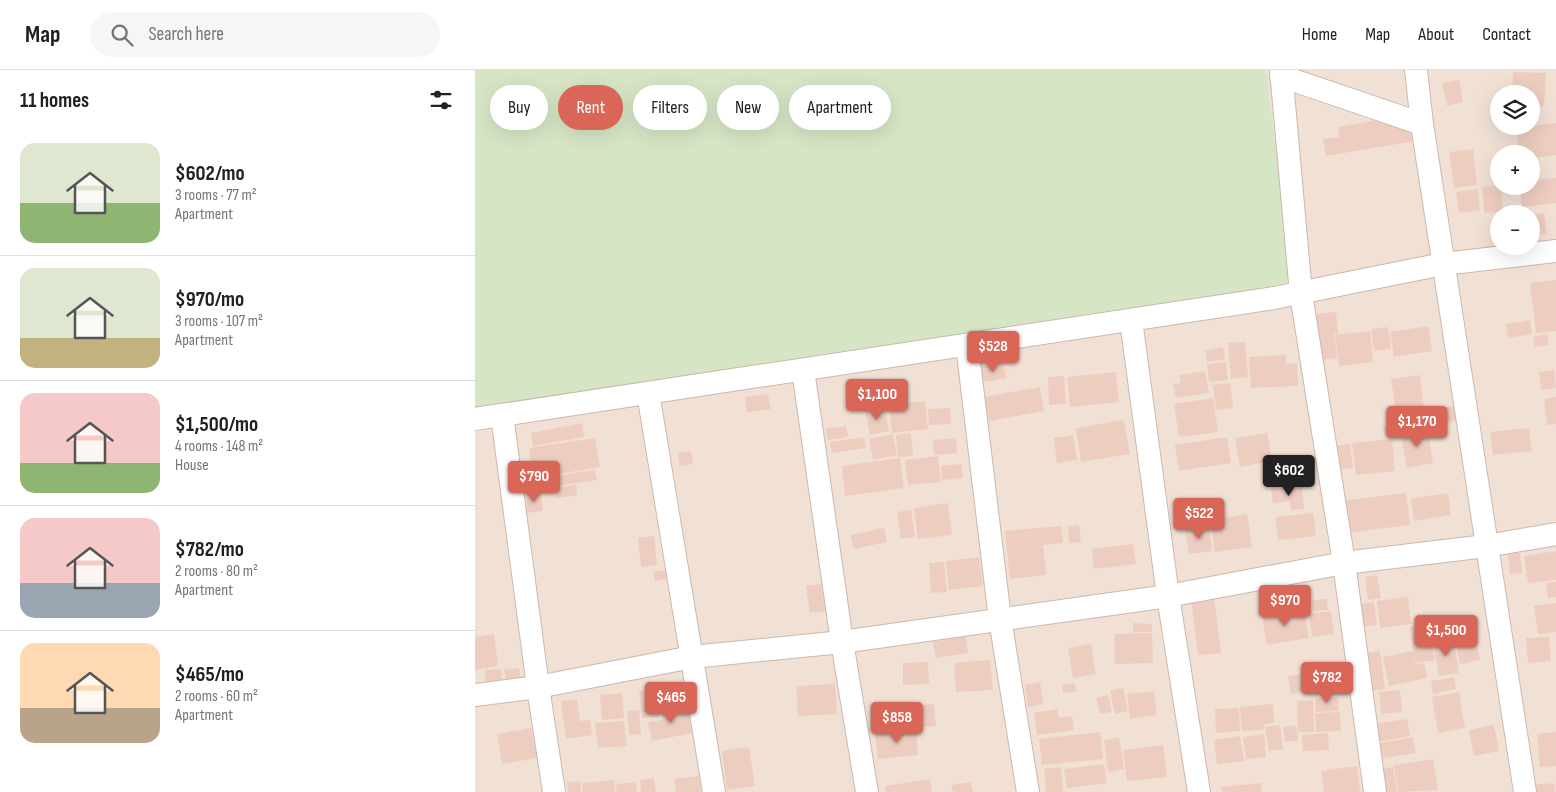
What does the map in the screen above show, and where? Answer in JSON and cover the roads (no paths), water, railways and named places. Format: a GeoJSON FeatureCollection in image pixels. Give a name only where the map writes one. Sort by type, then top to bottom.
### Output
{"type":"FeatureCollection","features":[{"type":"Feature","properties":{"kind":"street"},"geometry":{"type":"LineString","coordinates":[[1417,70],[1422,124],[1525,792]]}},
{"type":"Feature","properties":{"kind":"street"},"geometry":{"type":"LineString","coordinates":[[1375,792],[1344,563],[1301,294],[1281,73],[1422,124]]}},
{"type":"Feature","properties":{"kind":"street"},"geometry":{"type":"LineString","coordinates":[[475,419],[1301,294],[1443,264],[1556,251]]}},
{"type":"Feature","properties":{"kind":"street"},"geometry":{"type":"LineString","coordinates":[[1131,320],[1168,596],[1199,792]]}},
{"type":"Feature","properties":{"kind":"street"},"geometry":{"type":"LineString","coordinates":[[967,345],[999,618],[1028,792]]}},
{"type":"Feature","properties":{"kind":"street"},"geometry":{"type":"LineString","coordinates":[[803,370],[842,642],[867,792]]}},
{"type":"Feature","properties":{"kind":"street"},"geometry":{"type":"LineString","coordinates":[[649,393],[714,792]]}},
{"type":"Feature","properties":{"kind":"street"},"geometry":{"type":"LineString","coordinates":[[502,415],[538,687],[554,792]]}},
{"type":"Feature","properties":{"kind":"street"},"geometry":{"type":"LineString","coordinates":[[475,695],[538,687],[692,657],[842,642],[999,618],[1168,596],[1344,563],[1486,546],[1556,534]]}}]}
